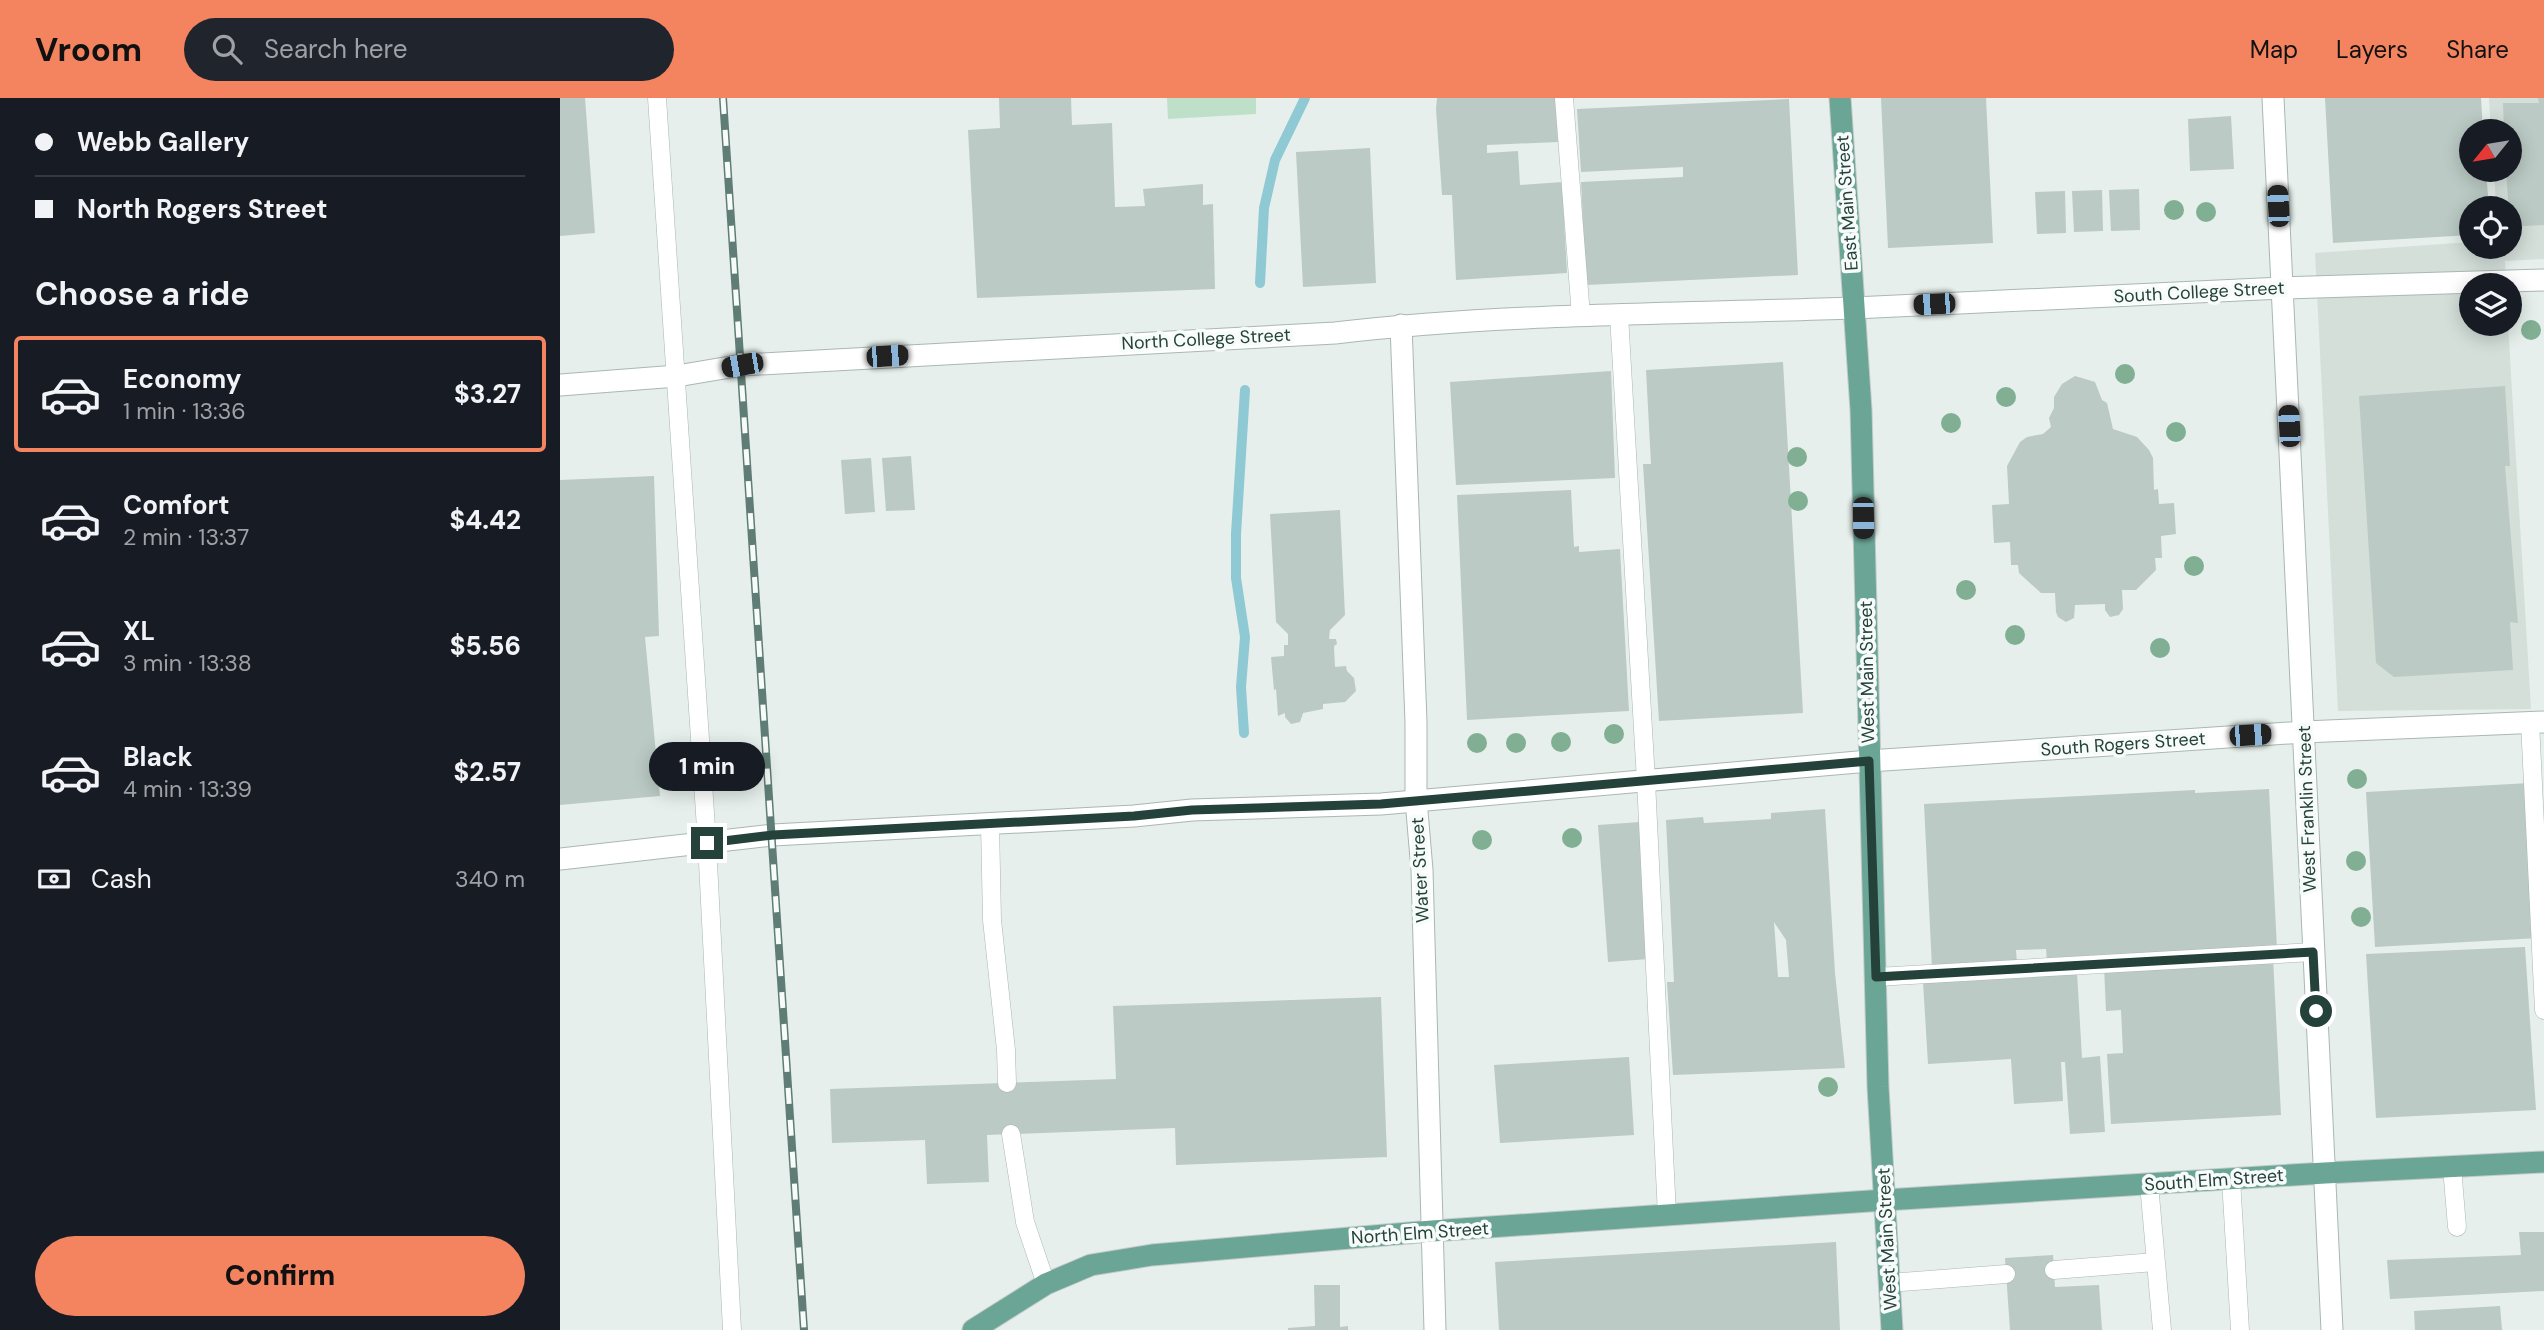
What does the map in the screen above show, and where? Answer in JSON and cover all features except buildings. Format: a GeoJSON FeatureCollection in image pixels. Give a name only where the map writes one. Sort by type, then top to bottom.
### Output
{"type":"FeatureCollection","features":[{"type":"Feature","properties":{"kind":"main road","name":"East Main Street"},"geometry":{"type":"LineString","coordinates":[[1840,98],[1854,308]]}},
{"type":"Feature","properties":{"kind":"main road","name":"West Main Street"},"geometry":{"type":"LineString","coordinates":[[1854,308],[1861,410],[1878,1087],[1892,1330]]}},
{"type":"Feature","properties":{"kind":"main road","name":"South Elm Street"},"geometry":{"type":"LineString","coordinates":[[1885,1200],[2544,1162]]}},
{"type":"Feature","properties":{"kind":"main road","name":"North Elm Street"},"geometry":{"type":"LineString","coordinates":[[973,1330],[1046,1284],[1091,1265],[1152,1255],[1432,1231],[1885,1200]]}},
{"type":"Feature","properties":{"kind":"street","name":"West Franklin Street"},"geometry":{"type":"LineString","coordinates":[[2273,98],[2332,1330]]}},
{"type":"Feature","properties":{"kind":"street","name":"South College Street"},"geometry":{"type":"LineString","coordinates":[[1854,308],[2281,288],[2544,280]]}},
{"type":"Feature","properties":{"kind":"street","name":"North College Street"},"geometry":{"type":"LineString","coordinates":[[560,385],[677,376],[742,365],[1335,333],[1401,325],[1581,316],[1854,308]]}},
{"type":"Feature","properties":{"kind":"street","name":"Water Street"},"geometry":{"type":"LineString","coordinates":[[1401,325],[1416,722],[1416,800],[1423,884],[1435,1330]]}},
{"type":"Feature","properties":{"kind":"street","name":"South Rogers Street"},"geometry":{"type":"LineString","coordinates":[[560,859],[773,835],[1134,816],[1192,810],[1381,804],[1869,761],[2305,732],[2537,722]]}},
{"type":"Feature","properties":{"kind":"lane"},"geometry":{"type":"LineString","coordinates":[[657,98],[707,843],[732,1330]]}},
{"type":"Feature","properties":{"kind":"lane"},"geometry":{"type":"LineString","coordinates":[[1564,98],[1581,316]]}},
{"type":"Feature","properties":{"kind":"lane"},"geometry":{"type":"LineString","coordinates":[[1619,315],[1646,781],[1667,1215]]}},
{"type":"Feature","properties":{"kind":"lane"},"geometry":{"type":"LineString","coordinates":[[2537,722],[2544,1010]]}},
{"type":"Feature","properties":{"kind":"lane"},"geometry":{"type":"LineString","coordinates":[[990,824],[992,920],[1006,1049],[1007,1083]]}},
{"type":"Feature","properties":{"kind":"lane"},"geometry":{"type":"LineString","coordinates":[[1876,977],[2313,952]]}},
{"type":"Feature","properties":{"kind":"lane"},"geometry":{"type":"LineString","coordinates":[[1011,1134],[1025,1222],[1046,1284]]}},
{"type":"Feature","properties":{"kind":"lane"},"geometry":{"type":"LineString","coordinates":[[2452,1167],[2457,1227]]}},
{"type":"Feature","properties":{"kind":"lane"},"geometry":{"type":"LineString","coordinates":[[2231,1179],[2240,1330]]}},
{"type":"Feature","properties":{"kind":"lane"},"geometry":{"type":"LineString","coordinates":[[2149,1184],[2162,1330]]}},
{"type":"Feature","properties":{"kind":"lane"},"geometry":{"type":"LineString","coordinates":[[2054,1270],[2155,1262]]}},
{"type":"Feature","properties":{"kind":"lane"},"geometry":{"type":"LineString","coordinates":[[1889,1283],[2006,1274]]}},
{"type":"Feature","properties":{"kind":"shaded area"},"geometry":{"type":"Polygon","coordinates":[[[2489,98],[2544,98],[2544,259],[2505,261],[2506,273],[2459,273],[2459,336],[2509,336],[2531,709],[2338,711],[2315,253],[2459,243],[2459,259],[2522,259],[2522,196],[2495,196],[2495,182],[2522,182],[2522,119],[2490,119],[2489,98]]]}},
{"type":"Feature","properties":{"kind":"green space"},"geometry":{"type":"Polygon","coordinates":[[[1167,98],[1256,98],[1256,114],[1168,119],[1167,98]]]}},
{"type":"Feature","properties":{"kind":"waterway"},"geometry":{"type":"LineString","coordinates":[[1260,283],[1264,208],[1275,160],[1305,98]]}},
{"type":"Feature","properties":{"kind":"waterway"},"geometry":{"type":"LineString","coordinates":[[1244,733],[1241,687],[1245,637],[1236,578],[1236,534],[1245,390]]}},
{"type":"Feature","properties":{"kind":"railway"},"geometry":{"type":"LineString","coordinates":[[723,98],[804,1330]]}},
{"type":"Feature","properties":{"kind":"route"},"geometry":{"type":"LineString","coordinates":[[707,843],[773,835],[1134,816],[1192,810],[1381,804],[1869,761],[1876,977],[2313,952],[2316,1011]]}}]}
